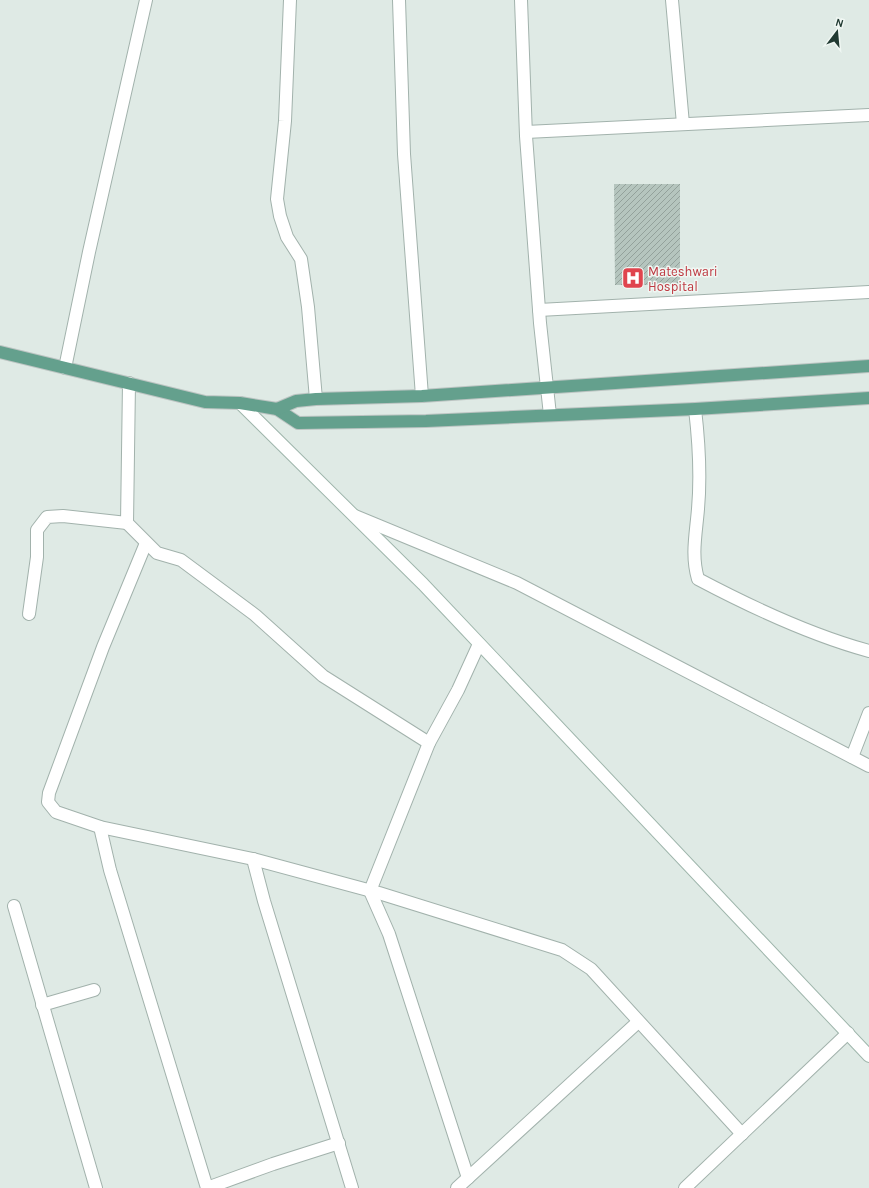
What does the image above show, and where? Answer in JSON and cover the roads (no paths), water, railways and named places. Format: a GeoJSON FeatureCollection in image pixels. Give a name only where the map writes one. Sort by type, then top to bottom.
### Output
{"type":"FeatureCollection","features":[{"type":"Feature","properties":{"kind":"main road"},"geometry":{"type":"LineString","coordinates":[[0,352],[205,402],[240,402],[277,409],[298,422],[426,421],[695,409],[869,398]]}},
{"type":"Feature","properties":{"kind":"main road"},"geometry":{"type":"LineString","coordinates":[[277,409],[296,401],[316,399],[422,396],[869,366]]}},
{"type":"Feature","properties":{"kind":"street"},"geometry":{"type":"LineString","coordinates":[[66,368],[89,252],[146,0]]}},
{"type":"Feature","properties":{"kind":"street"},"geometry":{"type":"LineString","coordinates":[[290,0],[285,120],[277,199],[280,216],[287,237],[301,259],[308,307],[316,399]]}},
{"type":"Feature","properties":{"kind":"street"},"geometry":{"type":"LineString","coordinates":[[399,0],[404,154],[422,396]]}},
{"type":"Feature","properties":{"kind":"street"},"geometry":{"type":"LineString","coordinates":[[521,0],[526,132],[539,310],[550,415]]}},
{"type":"Feature","properties":{"kind":"street"},"geometry":{"type":"LineString","coordinates":[[672,0],[683,124]]}},
{"type":"Feature","properties":{"kind":"street"},"geometry":{"type":"LineString","coordinates":[[526,132],[869,115]]}},
{"type":"Feature","properties":{"kind":"street"},"geometry":{"type":"LineString","coordinates":[[539,310],[869,292]]}},
{"type":"Feature","properties":{"kind":"street"},"geometry":{"type":"LineString","coordinates":[[127,523],[129,383]]}},
{"type":"Feature","properties":{"kind":"street"},"geometry":{"type":"LineString","coordinates":[[240,402],[423,584],[869,1056]]}},
{"type":"Feature","properties":{"kind":"street"},"geometry":{"type":"LineString","coordinates":[[695,409],[700,458],[698,510],[694,543],[694,567],[698,579],[719,590],[841,643],[869,651]]}},
{"type":"Feature","properties":{"kind":"street"},"geometry":{"type":"LineString","coordinates":[[29,614],[37,557],[37,530],[47,517],[63,516],[127,523],[157,553],[181,560],[255,614],[323,676],[429,743]]}},
{"type":"Feature","properties":{"kind":"street"},"geometry":{"type":"LineString","coordinates":[[354,516],[517,583],[869,766]]}},
{"type":"Feature","properties":{"kind":"street"},"geometry":{"type":"LineString","coordinates":[[146,543],[101,654],[49,793],[48,802],[56,812],[100,827],[253,859],[370,891],[562,950],[591,969],[742,1134]]}},
{"type":"Feature","properties":{"kind":"street"},"geometry":{"type":"LineString","coordinates":[[468,1178],[389,934],[370,891],[429,743],[458,690],[479,644]]}},
{"type":"Feature","properties":{"kind":"street"},"geometry":{"type":"LineString","coordinates":[[852,757],[869,713]]}},
{"type":"Feature","properties":{"kind":"street"},"geometry":{"type":"LineString","coordinates":[[100,827],[115,885],[207,1188],[273,1164],[339,1143]]}},
{"type":"Feature","properties":{"kind":"street"},"geometry":{"type":"LineString","coordinates":[[253,859],[264,901],[352,1188]]}},
{"type":"Feature","properties":{"kind":"street"},"geometry":{"type":"LineString","coordinates":[[14,906],[96,1188]]}},
{"type":"Feature","properties":{"kind":"street"},"geometry":{"type":"LineString","coordinates":[[42,1005],[94,990]]}},
{"type":"Feature","properties":{"kind":"street"},"geometry":{"type":"LineString","coordinates":[[457,1188],[638,1022]]}},
{"type":"Feature","properties":{"kind":"street"},"geometry":{"type":"LineString","coordinates":[[686,1188],[848,1033]]}},
{"type":"Feature","properties":{"kind":"place","name":"Mateshwari Hospital"},"geometry":{"type":"Point","coordinates":[633,278]}}]}
